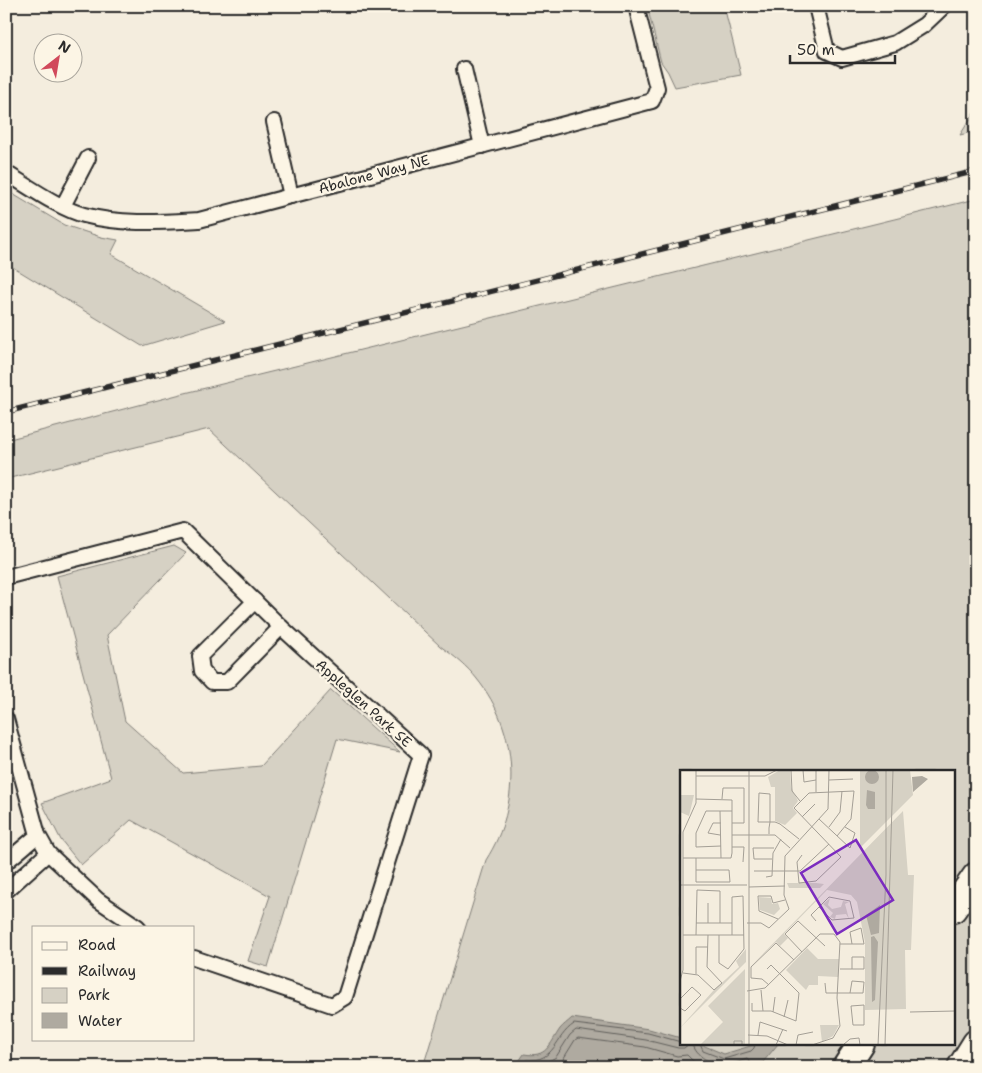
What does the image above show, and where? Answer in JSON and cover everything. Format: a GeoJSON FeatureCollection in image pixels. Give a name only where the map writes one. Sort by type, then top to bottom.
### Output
{"type":"FeatureCollection","features":[{"type":"Feature","properties":{"kind":"highway"},"geometry":{"type":"LineString","coordinates":[[954,908],[976,876]]}},
{"type":"Feature","properties":{"kind":"highway"},"geometry":{"type":"LineString","coordinates":[[960,1067],[976,1043]]}},
{"type":"Feature","properties":{"kind":"highway"},"geometry":{"type":"LineString","coordinates":[[846,1067],[860,1046]]}},
{"type":"Feature","properties":{"kind":"street","name":"Abalone Way NE"},"geometry":{"type":"LineString","coordinates":[[6,173],[63,206],[83,215],[139,223],[200,220],[652,101],[657,88],[636,6]]}},
{"type":"Feature","properties":{"kind":"street"},"geometry":{"type":"LineString","coordinates":[[816,6],[827,51],[842,58],[895,43],[924,25],[944,6]]}},
{"type":"Feature","properties":{"kind":"street"},"geometry":{"type":"LineString","coordinates":[[464,69],[482,146]]}},
{"type":"Feature","properties":{"kind":"street"},"geometry":{"type":"LineString","coordinates":[[274,122],[291,196]]}},
{"type":"Feature","properties":{"kind":"street"},"geometry":{"type":"LineString","coordinates":[[63,206],[88,158]]}},
{"type":"Feature","properties":{"kind":"street","name":"Appleglen Park SE"},"geometry":{"type":"LineString","coordinates":[[6,577],[183,531],[281,627],[421,755],[346,997],[332,1005],[195,958]]}},
{"type":"Feature","properties":{"kind":"street"},"geometry":{"type":"LineString","coordinates":[[255,601],[200,656],[202,672],[212,682],[227,682],[281,627]]}},
{"type":"Feature","properties":{"kind":"street"},"geometry":{"type":"LineString","coordinates":[[6,719],[38,835],[48,853],[98,900],[137,926]]}},
{"type":"Feature","properties":{"kind":"street"},"geometry":{"type":"LineString","coordinates":[[6,862],[38,835]]}},
{"type":"Feature","properties":{"kind":"street"},"geometry":{"type":"LineString","coordinates":[[6,891],[48,853]]}},
{"type":"Feature","properties":{"kind":"green space"},"geometry":{"type":"Polygon","coordinates":[[[647,6],[724,6],[741,75],[675,87],[661,62],[647,6]]]}},
{"type":"Feature","properties":{"kind":"green space"},"geometry":{"type":"Polygon","coordinates":[[[976,110],[976,131],[960,135],[976,110]]]}},
{"type":"Feature","properties":{"kind":"green space"},"geometry":{"type":"Polygon","coordinates":[[[6,190],[64,225],[101,237],[118,240],[111,254],[225,321],[142,346],[6,263],[6,190]]]}},
{"type":"Feature","properties":{"kind":"green space"},"geometry":{"type":"Polygon","coordinates":[[[976,199],[976,1067],[423,1067],[486,860],[498,838],[506,815],[510,792],[511,768],[508,744],[501,721],[491,699],[469,670],[440,646],[209,429],[6,479],[6,440],[177,395],[976,199]]]}},
{"type":"Feature","properties":{"kind":"green space"},"geometry":{"type":"Polygon","coordinates":[[[174,546],[186,553],[107,635],[125,721],[183,773],[261,766],[331,690],[400,752],[337,739],[268,967],[248,961],[270,896],[131,820],[81,865],[61,840],[42,803],[111,778],[57,576],[174,546]]]}},
{"type":"Feature","properties":{"kind":"water"},"geometry":{"type":"Polygon","coordinates":[[[572,1018],[649,1029],[680,1038],[680,1046],[705,1046],[724,1054],[750,1046],[776,1046],[759,1067],[515,1067],[524,1054],[532,1055],[543,1052],[560,1029],[572,1018]]]}},
{"type":"Feature","properties":{"kind":"railway"},"geometry":{"type":"LineString","coordinates":[[6,412],[976,171]]}}]}
